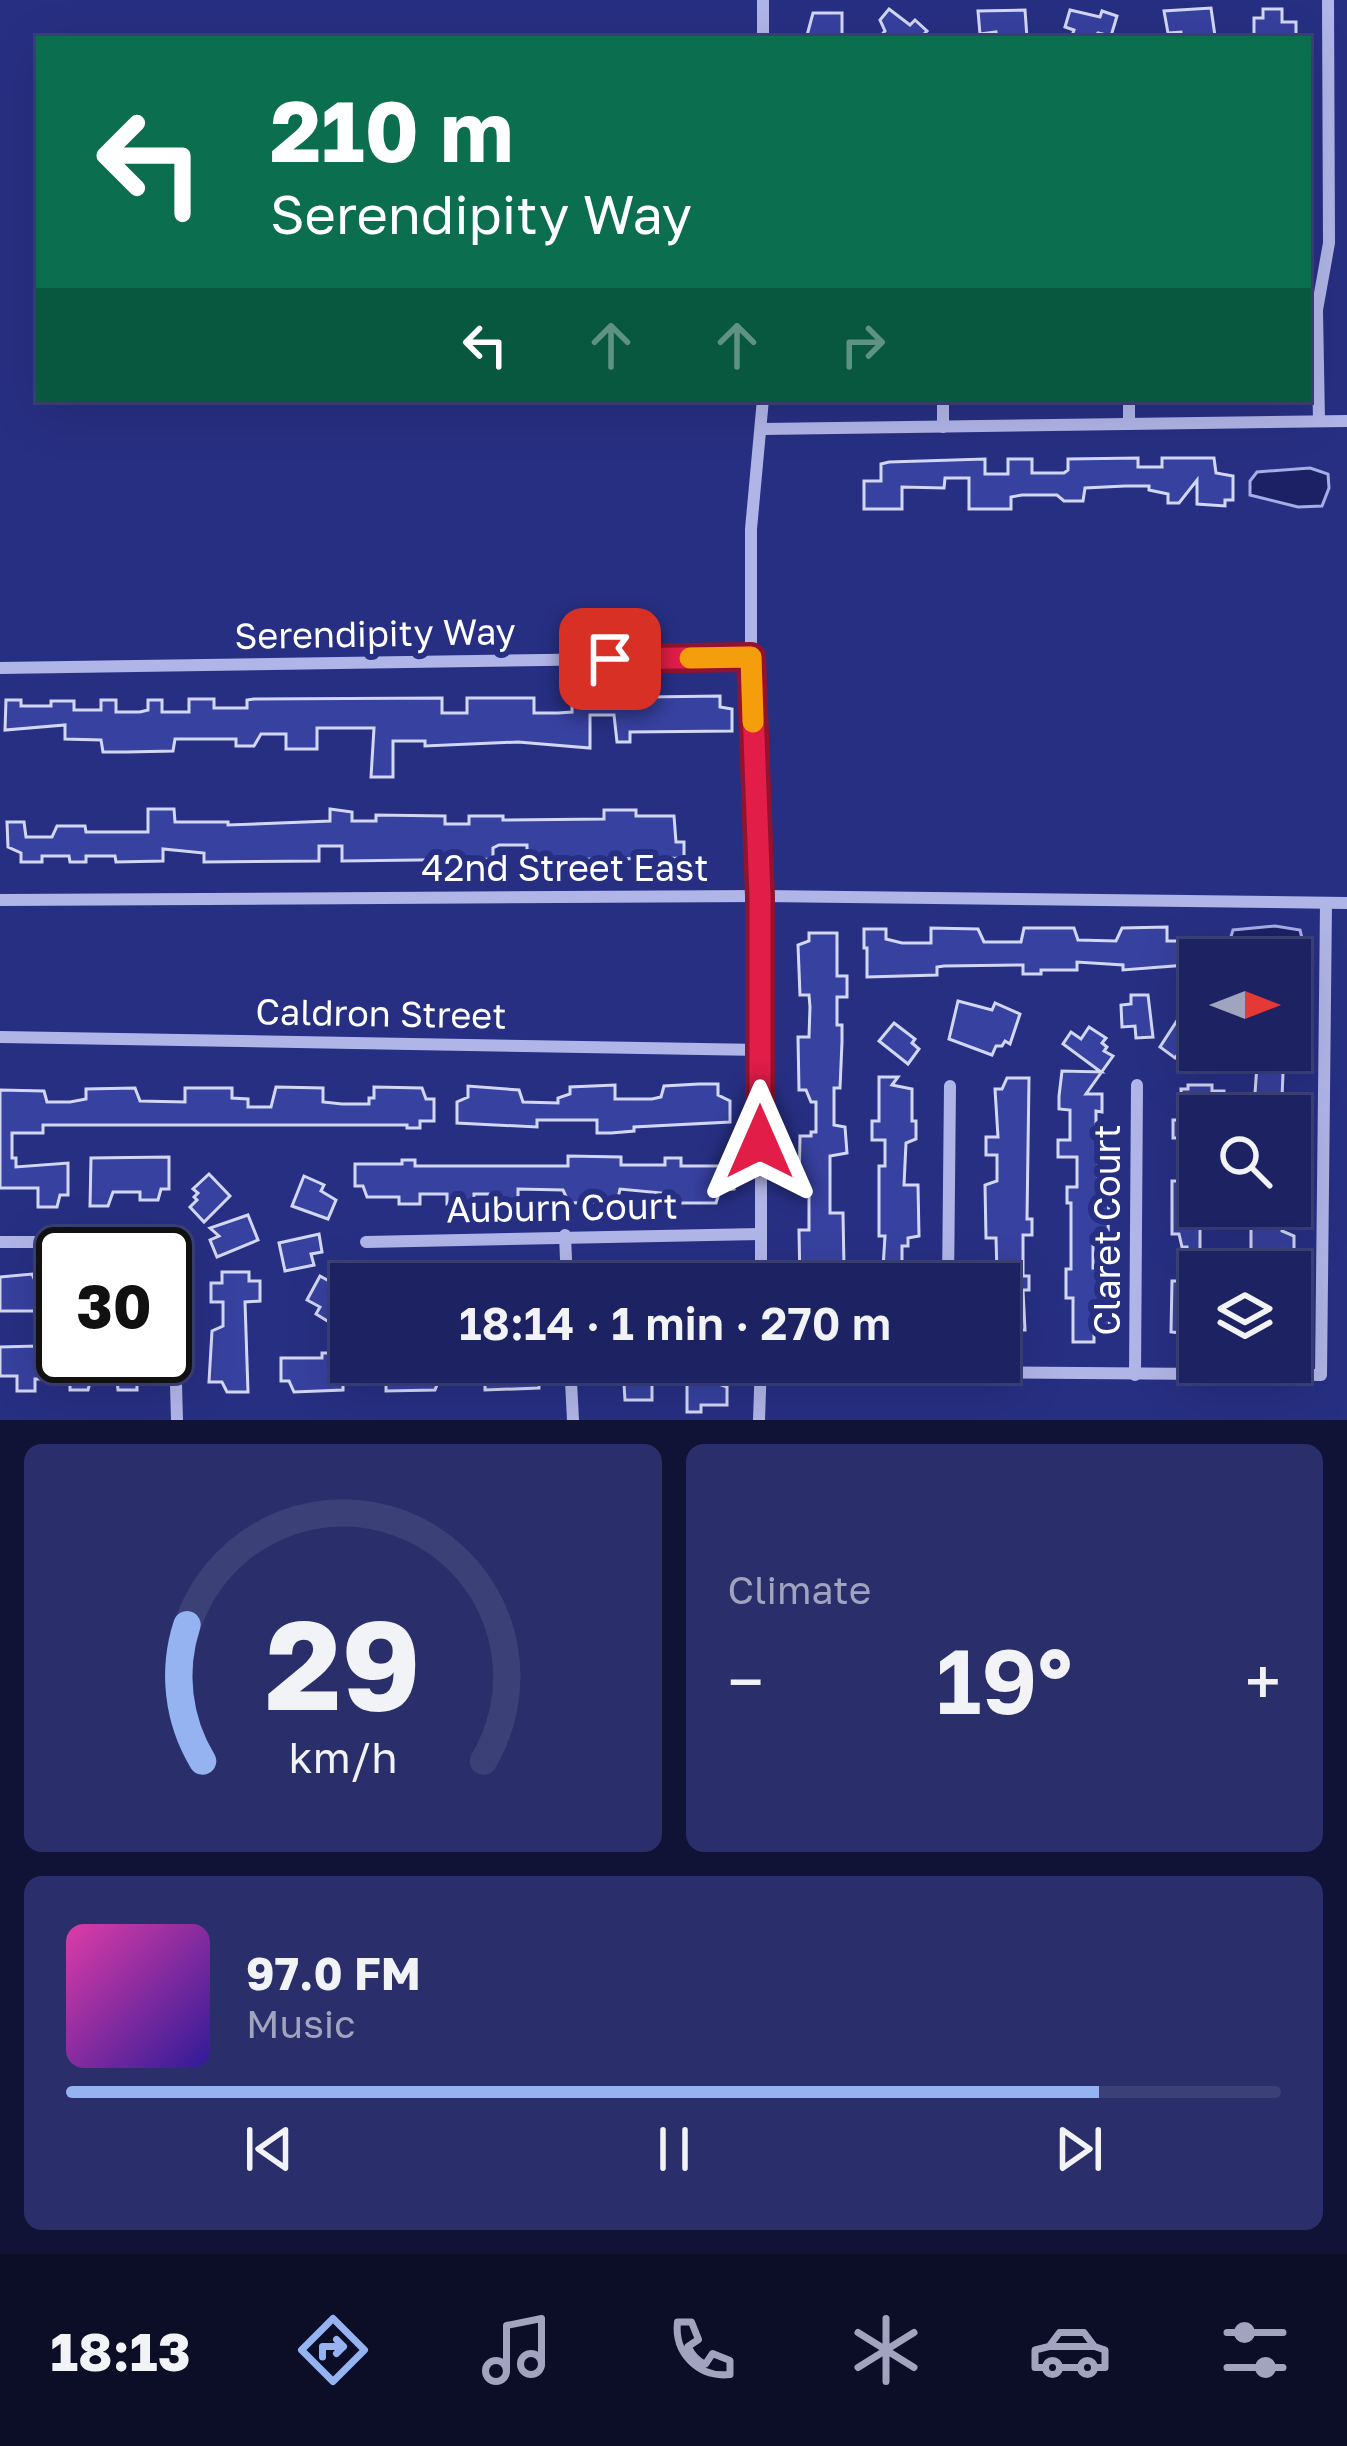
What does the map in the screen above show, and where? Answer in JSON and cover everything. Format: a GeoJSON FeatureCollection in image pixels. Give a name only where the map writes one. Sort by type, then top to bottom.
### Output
{"type":"FeatureCollection","features":[{"type":"Feature","properties":{"kind":"street"},"geometry":{"type":"LineString","coordinates":[[763,0],[763,36]]}},
{"type":"Feature","properties":{"kind":"street"},"geometry":{"type":"LineString","coordinates":[[1319,421],[1317,310],[1329,243],[1328,0]]}},
{"type":"Feature","properties":{"kind":"street"},"geometry":{"type":"LineString","coordinates":[[760,1263],[760,896],[751,529],[763,402]]}},
{"type":"Feature","properties":{"kind":"street"},"geometry":{"type":"LineString","coordinates":[[943,427],[944,402]]}},
{"type":"Feature","properties":{"kind":"street"},"geometry":{"type":"LineString","coordinates":[[1129,402],[1129,424]]}},
{"type":"Feature","properties":{"kind":"street"},"geometry":{"type":"LineString","coordinates":[[763,429],[1347,421]]}},
{"type":"Feature","properties":{"kind":"street","name":"Serendipity Way"},"geometry":{"type":"LineString","coordinates":[[0,668],[751,657]]}},
{"type":"Feature","properties":{"kind":"street","name":"42nd Street East"},"geometry":{"type":"LineString","coordinates":[[0,900],[760,896],[1347,903]]}},
{"type":"Feature","properties":{"kind":"street"},"geometry":{"type":"LineString","coordinates":[[1020,1370],[1321,1375],[1326,904]]}},
{"type":"Feature","properties":{"kind":"street","name":"Caldron Street"},"geometry":{"type":"LineString","coordinates":[[0,1037],[760,1050]]}},
{"type":"Feature","properties":{"kind":"street","name":"Claret Court"},"geometry":{"type":"LineString","coordinates":[[1135,1375],[1137,1085]]}},
{"type":"Feature","properties":{"kind":"street"},"geometry":{"type":"LineString","coordinates":[[948,1263],[950,1086]]}},
{"type":"Feature","properties":{"kind":"street","name":"Auburn Court"},"geometry":{"type":"LineString","coordinates":[[366,1242],[760,1234]]}},
{"type":"Feature","properties":{"kind":"street"},"geometry":{"type":"LineString","coordinates":[[565,1235],[566,1263]]}},
{"type":"Feature","properties":{"kind":"street"},"geometry":{"type":"LineString","coordinates":[[0,1242],[172,1242],[177,1420]]}},
{"type":"Feature","properties":{"kind":"street"},"geometry":{"type":"LineString","coordinates":[[571,1383],[573,1420]]}},
{"type":"Feature","properties":{"kind":"street"},"geometry":{"type":"LineString","coordinates":[[759,1420],[761,1383]]}},
{"type":"Feature","properties":{"kind":"shaded area"},"geometry":{"type":"Polygon","coordinates":[[[1310,468],[1328,474],[1322,506],[1298,507],[1250,495],[1250,481],[1257,472],[1310,468]]]}},
{"type":"Feature","properties":{"kind":"shaded area"},"geometry":{"type":"Polygon","coordinates":[[[1275,926],[1300,930],[1302,939],[1230,939],[1233,930],[1275,926]]]}},
{"type":"Feature","properties":{"kind":"building"},"geometry":{"type":"Polygon","coordinates":[[[1211,8],[1215,36],[1168,33],[1164,11],[1211,8]]]}},
{"type":"Feature","properties":{"kind":"building"},"geometry":{"type":"Polygon","coordinates":[[[889,9],[927,31],[922,36],[881,36],[885,31],[880,20],[889,9]]]}},
{"type":"Feature","properties":{"kind":"building"},"geometry":{"type":"Polygon","coordinates":[[[1263,9],[1282,9],[1282,22],[1296,22],[1296,36],[1254,36],[1254,18],[1263,18],[1263,9]]]}},
{"type":"Feature","properties":{"kind":"building"},"geometry":{"type":"Polygon","coordinates":[[[1025,10],[1027,36],[980,34],[978,11],[1025,10]]]}},
{"type":"Feature","properties":{"kind":"building"},"geometry":{"type":"Polygon","coordinates":[[[1070,10],[1117,16],[1111,36],[1072,36],[1074,30],[1065,27],[1070,10]]]}},
{"type":"Feature","properties":{"kind":"building"},"geometry":{"type":"Polygon","coordinates":[[[813,13],[842,13],[842,36],[807,36],[813,13]]]}},
{"type":"Feature","properties":{"kind":"building"},"geometry":{"type":"Polygon","coordinates":[[[1138,458],[1138,467],[1162,467],[1162,458],[1214,458],[1216,473],[1233,476],[1233,500],[1225,500],[1225,506],[1197,504],[1197,480],[1179,503],[1168,503],[1168,494],[1149,490],[1149,486],[1125,486],[1085,488],[1083,501],[1022,495],[1011,497],[1011,509],[969,509],[969,478],[945,478],[944,488],[902,487],[902,509],[864,509],[864,481],[881,481],[881,464],[889,462],[985,459],[985,474],[1008,474],[1008,459],[1032,459],[1032,473],[1064,473],[1068,459],[1138,458]]]}},
{"type":"Feature","properties":{"kind":"building"},"geometry":{"type":"Polygon","coordinates":[[[720,696],[720,707],[732,709],[732,731],[630,732],[630,742],[617,742],[614,715],[590,715],[590,748],[518,742],[425,746],[425,741],[393,741],[393,777],[371,777],[374,728],[317,728],[317,749],[286,749],[286,734],[261,734],[254,746],[236,746],[236,739],[175,739],[173,751],[127,752],[103,752],[101,740],[65,739],[65,725],[5,730],[6,700],[21,700],[21,706],[74,701],[74,710],[101,710],[101,700],[116,700],[116,712],[140,712],[148,710],[148,700],[162,700],[162,712],[189,712],[189,699],[214,699],[214,708],[247,708],[247,700],[254,699],[442,698],[442,713],[467,713],[467,698],[534,698],[534,713],[558,713],[572,712],[572,698],[720,696]]]}},
{"type":"Feature","properties":{"kind":"building"},"geometry":{"type":"Polygon","coordinates":[[[148,809],[174,809],[175,822],[228,825],[330,821],[330,809],[352,812],[352,821],[376,821],[376,815],[445,816],[445,824],[469,824],[469,816],[604,819],[604,810],[636,810],[636,816],[674,816],[676,842],[684,842],[684,858],[527,860],[527,845],[499,845],[493,848],[493,859],[342,861],[342,846],[319,846],[319,861],[204,862],[204,853],[163,849],[163,861],[116,862],[115,856],[86,856],[86,862],[70,862],[69,856],[42,856],[42,862],[21,862],[21,853],[8,847],[7,822],[24,822],[26,837],[52,837],[57,826],[85,826],[86,832],[148,832],[148,809]]]}},
{"type":"Feature","properties":{"kind":"building"},"geometry":{"type":"Polygon","coordinates":[[[1167,927],[1167,941],[1179,941],[1179,966],[1123,970],[1123,965],[1077,962],[1077,970],[1041,970],[1041,974],[1023,974],[1023,965],[944,966],[937,967],[937,975],[867,977],[864,929],[886,929],[886,939],[902,943],[931,943],[931,928],[978,929],[984,942],[1021,942],[1024,928],[1074,928],[1078,940],[1116,941],[1122,928],[1167,927]]]}},
{"type":"Feature","properties":{"kind":"building"},"geometry":{"type":"Polygon","coordinates":[[[809,933],[837,933],[837,976],[847,976],[847,997],[837,997],[842,1042],[834,1125],[845,1127],[847,1153],[830,1156],[830,1213],[843,1213],[844,1263],[800,1263],[799,1230],[809,1230],[809,1191],[799,1186],[800,1136],[816,1132],[816,1102],[811,1102],[806,1090],[799,1090],[798,1037],[809,1037],[810,1007],[809,995],[800,995],[798,945],[809,941],[809,933]]]}},
{"type":"Feature","properties":{"kind":"building"},"geometry":{"type":"Polygon","coordinates":[[[1131,995],[1148,995],[1153,1037],[1136,1038],[1135,1026],[1122,1027],[1121,1005],[1131,1004],[1131,995]]]}},
{"type":"Feature","properties":{"kind":"building"},"geometry":{"type":"Polygon","coordinates":[[[958,1001],[992,1010],[995,1003],[1020,1014],[1010,1044],[1005,1041],[996,1046],[992,1055],[949,1039],[958,1001]]]}},
{"type":"Feature","properties":{"kind":"building"},"geometry":{"type":"Polygon","coordinates":[[[1179,1018],[1179,1052],[1175,1058],[1160,1047],[1179,1018]]]}},
{"type":"Feature","properties":{"kind":"building"},"geometry":{"type":"Polygon","coordinates":[[[894,1023],[915,1039],[912,1043],[919,1049],[908,1064],[879,1041],[894,1023]]]}},
{"type":"Feature","properties":{"kind":"building"},"geometry":{"type":"Polygon","coordinates":[[[1089,1027],[1106,1038],[1104,1051],[1113,1056],[1086,1094],[1102,1094],[1096,1137],[1107,1137],[1107,1159],[1098,1159],[1098,1184],[1109,1187],[1108,1237],[1093,1242],[1093,1268],[1100,1280],[1107,1280],[1110,1333],[1094,1335],[1094,1342],[1073,1342],[1073,1298],[1066,1298],[1066,1269],[1071,1269],[1067,1187],[1077,1187],[1077,1157],[1058,1157],[1058,1140],[1070,1140],[1070,1110],[1059,1109],[1059,1096],[1062,1071],[1101,1072],[1063,1044],[1071,1032],[1081,1039],[1089,1027]]]}},
{"type":"Feature","properties":{"kind":"building"},"geometry":{"type":"Polygon","coordinates":[[[1257,1071],[1283,1071],[1282,1095],[1255,1095],[1257,1071]]]}},
{"type":"Feature","properties":{"kind":"building"},"geometry":{"type":"Polygon","coordinates":[[[879,1077],[898,1077],[892,1085],[912,1089],[912,1121],[916,1121],[916,1139],[906,1143],[904,1185],[918,1185],[919,1236],[908,1238],[908,1246],[902,1246],[902,1263],[883,1263],[879,1166],[885,1166],[885,1140],[872,1140],[872,1121],[879,1121],[879,1077]]]}},
{"type":"Feature","properties":{"kind":"building"},"geometry":{"type":"Polygon","coordinates":[[[1007,1078],[1029,1078],[1027,1219],[1032,1219],[1032,1235],[1023,1235],[1023,1276],[1029,1276],[1029,1290],[1023,1290],[1021,1343],[1020,1263],[997,1263],[996,1238],[986,1238],[985,1185],[997,1181],[997,1155],[986,1155],[986,1137],[998,1137],[995,1089],[1002,1089],[1007,1078]]]}},
{"type":"Feature","properties":{"kind":"building"},"geometry":{"type":"Polygon","coordinates":[[[718,1084],[718,1095],[730,1101],[730,1122],[634,1127],[634,1131],[611,1133],[597,1133],[597,1120],[537,1120],[537,1127],[457,1123],[457,1102],[468,1097],[468,1086],[519,1090],[523,1102],[558,1103],[558,1098],[570,1094],[570,1087],[615,1085],[615,1099],[652,1099],[661,1097],[664,1086],[718,1084]]]}},
{"type":"Feature","properties":{"kind":"building"},"geometry":{"type":"Polygon","coordinates":[[[1188,1085],[1212,1085],[1212,1091],[1224,1091],[1224,1095],[1181,1095],[1181,1089],[1188,1085]]]}},
{"type":"Feature","properties":{"kind":"building"},"geometry":{"type":"Polygon","coordinates":[[[276,1087],[323,1088],[323,1102],[342,1104],[369,1104],[374,1087],[422,1088],[426,1099],[434,1099],[434,1121],[420,1121],[420,1128],[43,1125],[43,1133],[12,1133],[12,1158],[16,1158],[16,1167],[68,1163],[68,1195],[60,1195],[57,1207],[38,1207],[38,1188],[0,1188],[0,1090],[44,1091],[47,1102],[70,1102],[86,1099],[86,1089],[135,1088],[140,1101],[185,1102],[185,1088],[232,1088],[232,1098],[248,1099],[248,1107],[271,1107],[276,1087]]]}},
{"type":"Feature","properties":{"kind":"building"},"geometry":{"type":"Polygon","coordinates":[[[1173,1120],[1179,1120],[1179,1138],[1173,1138],[1173,1120]]]}},
{"type":"Feature","properties":{"kind":"building"},"geometry":{"type":"Polygon","coordinates":[[[568,1156],[621,1157],[621,1165],[665,1165],[665,1158],[681,1158],[681,1166],[734,1166],[734,1189],[720,1190],[716,1203],[662,1203],[662,1193],[620,1189],[617,1202],[569,1203],[563,1190],[518,1189],[518,1203],[500,1203],[500,1194],[474,1194],[474,1204],[447,1204],[447,1194],[420,1194],[420,1204],[399,1204],[399,1197],[367,1197],[363,1186],[355,1186],[355,1164],[415,1160],[415,1166],[568,1166],[568,1156]]]}},
{"type":"Feature","properties":{"kind":"building"},"geometry":{"type":"Polygon","coordinates":[[[169,1157],[169,1189],[161,1189],[158,1200],[140,1200],[140,1192],[113,1192],[108,1206],[90,1206],[91,1158],[169,1157]]]}},
{"type":"Feature","properties":{"kind":"building"},"geometry":{"type":"Polygon","coordinates":[[[209,1174],[230,1196],[204,1222],[190,1207],[197,1200],[193,1189],[209,1174]]]}},
{"type":"Feature","properties":{"kind":"building"},"geometry":{"type":"Polygon","coordinates":[[[304,1176],[324,1185],[321,1191],[336,1200],[328,1219],[292,1206],[304,1176]]]}},
{"type":"Feature","properties":{"kind":"building"},"geometry":{"type":"Polygon","coordinates":[[[1172,1181],[1179,1181],[1179,1227],[1200,1227],[1200,1251],[1187,1251],[1179,1234],[1172,1234],[1172,1181]]]}},
{"type":"Feature","properties":{"kind":"building"},"geometry":{"type":"Polygon","coordinates":[[[248,1215],[258,1240],[217,1257],[210,1240],[219,1236],[210,1228],[248,1215]]]}},
{"type":"Feature","properties":{"kind":"building"},"geometry":{"type":"Polygon","coordinates":[[[1251,1227],[1282,1227],[1294,1236],[1294,1251],[1251,1251],[1251,1227]]]}},
{"type":"Feature","properties":{"kind":"building"},"geometry":{"type":"Polygon","coordinates":[[[319,1234],[322,1252],[311,1254],[314,1265],[285,1271],[279,1243],[319,1234]]]}},
{"type":"Feature","properties":{"kind":"building"},"geometry":{"type":"Polygon","coordinates":[[[222,1272],[249,1272],[249,1281],[260,1281],[260,1301],[245,1302],[248,1392],[227,1392],[222,1382],[209,1382],[212,1331],[223,1326],[223,1302],[211,1302],[211,1283],[222,1283],[222,1272]]]}},
{"type":"Feature","properties":{"kind":"building"},"geometry":{"type":"Polygon","coordinates":[[[32,1274],[36,1311],[0,1311],[0,1277],[32,1274]]]}},
{"type":"Feature","properties":{"kind":"building"},"geometry":{"type":"Polygon","coordinates":[[[320,1276],[330,1281],[329,1322],[316,1314],[320,1307],[307,1300],[320,1276]]]}},
{"type":"Feature","properties":{"kind":"building"},"geometry":{"type":"Polygon","coordinates":[[[1172,1281],[1179,1281],[1179,1333],[1171,1332],[1172,1281]]]}},
{"type":"Feature","properties":{"kind":"building"},"geometry":{"type":"Polygon","coordinates":[[[36,1346],[35,1391],[17,1391],[17,1376],[0,1376],[0,1347],[36,1346]]]}},
{"type":"Feature","properties":{"kind":"building"},"geometry":{"type":"Polygon","coordinates":[[[322,1353],[330,1353],[330,1383],[343,1383],[343,1390],[294,1392],[289,1381],[281,1381],[281,1358],[322,1358],[322,1353]]]}},
{"type":"Feature","properties":{"kind":"building"},"geometry":{"type":"Polygon","coordinates":[[[70,1383],[90,1383],[88,1390],[70,1390],[70,1383]]]}},
{"type":"Feature","properties":{"kind":"building"},"geometry":{"type":"Polygon","coordinates":[[[117,1383],[137,1383],[137,1390],[118,1390],[117,1383]]]}},
{"type":"Feature","properties":{"kind":"building"},"geometry":{"type":"Polygon","coordinates":[[[386,1383],[438,1383],[435,1390],[386,1391],[386,1383]]]}},
{"type":"Feature","properties":{"kind":"building"},"geometry":{"type":"Polygon","coordinates":[[[485,1383],[539,1383],[539,1388],[485,1390],[485,1383]]]}},
{"type":"Feature","properties":{"kind":"building"},"geometry":{"type":"Polygon","coordinates":[[[652,1383],[652,1400],[625,1400],[624,1384],[615,1384],[652,1383]]]}},
{"type":"Feature","properties":{"kind":"building"},"geometry":{"type":"Polygon","coordinates":[[[687,1383],[727,1387],[727,1405],[701,1405],[701,1412],[687,1412],[687,1383]]]}},
{"type":"Feature","properties":{"kind":"slow traffic"},"geometry":{"type":"LineString","coordinates":[[690,658],[751,657],[753,722]]}},
{"type":"Feature","properties":{"kind":"route"},"geometry":{"type":"LineString","coordinates":[[610,659],[751,657],[760,896],[760,1142]]}}]}
